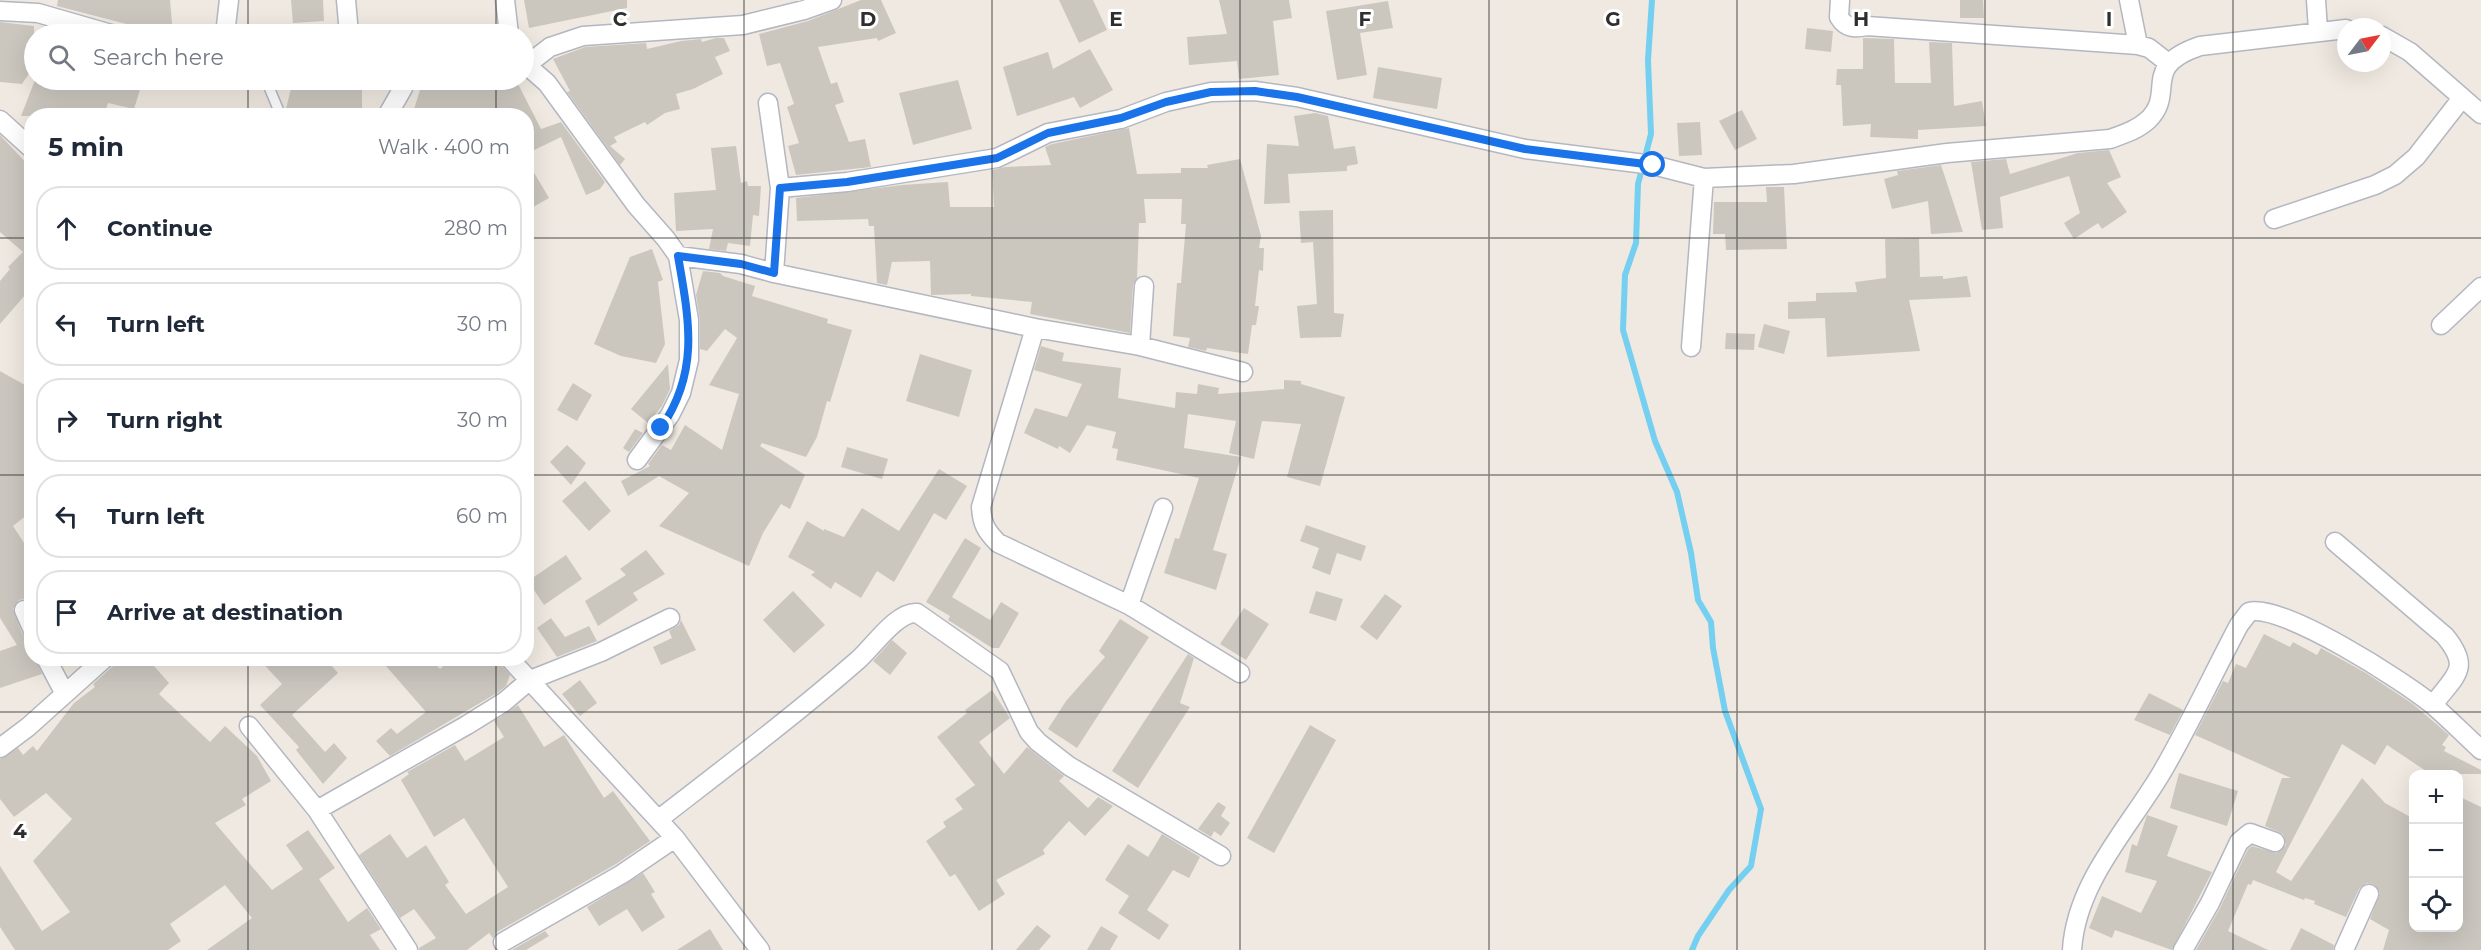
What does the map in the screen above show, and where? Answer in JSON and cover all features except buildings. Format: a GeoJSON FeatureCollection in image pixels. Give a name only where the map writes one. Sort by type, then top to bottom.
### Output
{"type":"FeatureCollection","features":[{"type":"Feature","properties":{"kind":"street"},"geometry":{"type":"LineString","coordinates":[[226,24],[229,0]]}},
{"type":"Feature","properties":{"kind":"street"},"geometry":{"type":"LineString","coordinates":[[346,0],[348,24]]}},
{"type":"Feature","properties":{"kind":"street"},"geometry":{"type":"LineString","coordinates":[[505,0],[508,24]]}},
{"type":"Feature","properties":{"kind":"street"},"geometry":{"type":"LineString","coordinates":[[534,57],[549,47],[583,36],[743,25],[804,10],[832,0]]}},
{"type":"Feature","properties":{"kind":"street"},"geometry":{"type":"LineString","coordinates":[[1840,0],[1839,17],[1853,28],[1867,26],[2138,45],[2149,48],[2167,62]]}},
{"type":"Feature","properties":{"kind":"street"},"geometry":{"type":"LineString","coordinates":[[2129,0],[2138,45]]}},
{"type":"Feature","properties":{"kind":"street"},"geometry":{"type":"LineString","coordinates":[[2316,0],[2318,30]]}},
{"type":"Feature","properties":{"kind":"street"},"geometry":{"type":"LineString","coordinates":[[0,11],[44,15],[76,24]]}},
{"type":"Feature","properties":{"kind":"street"},"geometry":{"type":"LineString","coordinates":[[780,188],[847,182],[997,158],[1048,133],[1121,118],[1166,102],[1211,92],[1255,91],[1297,97],[1525,149],[1646,165],[1704,178],[1794,174],[1947,153],[2110,139],[2133,131],[2149,119],[2158,102],[2167,62],[2179,53],[2200,46],[2337,29]]}},
{"type":"Feature","properties":{"kind":"street"},"geometry":{"type":"LineString","coordinates":[[2391,41],[2410,52],[2481,114]]}},
{"type":"Feature","properties":{"kind":"street"},"geometry":{"type":"LineString","coordinates":[[534,70],[548,83],[636,205],[678,256],[689,320],[689,360],[681,393],[670,415],[637,460]]}},
{"type":"Feature","properties":{"kind":"street"},"geometry":{"type":"LineString","coordinates":[[392,108],[402,90]]}},
{"type":"Feature","properties":{"kind":"street"},"geometry":{"type":"LineString","coordinates":[[2274,219],[2375,185],[2395,175],[2416,157],[2462,98]]}},
{"type":"Feature","properties":{"kind":"street"},"geometry":{"type":"LineString","coordinates":[[768,103],[780,188],[774,273]]}},
{"type":"Feature","properties":{"kind":"street"},"geometry":{"type":"LineString","coordinates":[[0,120],[24,142]]}},
{"type":"Feature","properties":{"kind":"street"},"geometry":{"type":"LineString","coordinates":[[1691,347],[1704,178]]}},
{"type":"Feature","properties":{"kind":"street"},"geometry":{"type":"LineString","coordinates":[[678,256],[741,264],[1035,328],[1140,346],[1243,372]]}},
{"type":"Feature","properties":{"kind":"street"},"geometry":{"type":"LineString","coordinates":[[1140,346],[1144,286]]}},
{"type":"Feature","properties":{"kind":"street"},"geometry":{"type":"LineString","coordinates":[[2441,325],[2481,287]]}},
{"type":"Feature","properties":{"kind":"street"},"geometry":{"type":"LineString","coordinates":[[1035,328],[981,507],[982,523],[998,543],[1129,605],[1240,673]]}},
{"type":"Feature","properties":{"kind":"street"},"geometry":{"type":"LineString","coordinates":[[1129,605],[1163,508]]}},
{"type":"Feature","properties":{"kind":"street"},"geometry":{"type":"LineString","coordinates":[[2335,542],[2445,636],[2459,653],[2461,662],[2458,670],[2433,705]]}},
{"type":"Feature","properties":{"kind":"street"},"geometry":{"type":"LineString","coordinates":[[2072,950],[2073,932],[2082,902],[2093,879],[2163,770],[2239,625],[2249,612],[2265,611],[2332,640],[2362,657],[2433,705],[2481,750]]}},
{"type":"Feature","properties":{"kind":"street"},"geometry":{"type":"LineString","coordinates":[[659,819],[784,722],[860,658],[901,616],[910,612],[917,613],[1000,671],[1029,732],[1046,748],[1069,766],[1221,856]]}},
{"type":"Feature","properties":{"kind":"street"},"geometry":{"type":"LineString","coordinates":[[317,810],[467,725],[504,702],[530,680],[601,652],[670,618]]}},
{"type":"Feature","properties":{"kind":"street"},"geometry":{"type":"LineString","coordinates":[[50,666],[65,694]]}},
{"type":"Feature","properties":{"kind":"street"},"geometry":{"type":"LineString","coordinates":[[0,748],[96,666]]}},
{"type":"Feature","properties":{"kind":"street"},"geometry":{"type":"LineString","coordinates":[[517,666],[659,819],[760,950]]}},
{"type":"Feature","properties":{"kind":"street"},"geometry":{"type":"LineString","coordinates":[[249,726],[317,810],[408,950]]}},
{"type":"Feature","properties":{"kind":"street"},"geometry":{"type":"LineString","coordinates":[[2184,950],[2210,903],[2239,842],[2250,834],[2275,842]]}},
{"type":"Feature","properties":{"kind":"street"},"geometry":{"type":"LineString","coordinates":[[503,942],[622,874],[675,838]]}},
{"type":"Feature","properties":{"kind":"street"},"geometry":{"type":"LineString","coordinates":[[2344,950],[2369,894]]}},
{"type":"Feature","properties":{"kind":"lane"},"geometry":{"type":"LineString","coordinates":[[270,90],[278,108]]}},
{"type":"Feature","properties":{"kind":"waterway"},"geometry":{"type":"LineString","coordinates":[[1652,0],[1648,60],[1651,134],[1638,184],[1636,243],[1625,275],[1623,330],[1655,441],[1677,492],[1691,553],[1698,600],[1711,622],[1713,648],[1725,711],[1761,809],[1751,866],[1729,890],[1698,936],[1692,950]]}},
{"type":"Feature","properties":{"kind":"route"},"geometry":{"type":"LineString","coordinates":[[661,428],[681,393],[689,360],[689,320],[678,256],[741,264],[774,273],[779,229],[780,188],[847,182],[997,158],[1048,133],[1121,118],[1166,102],[1211,92],[1255,91],[1297,97],[1525,149],[1653,165]]}}]}
